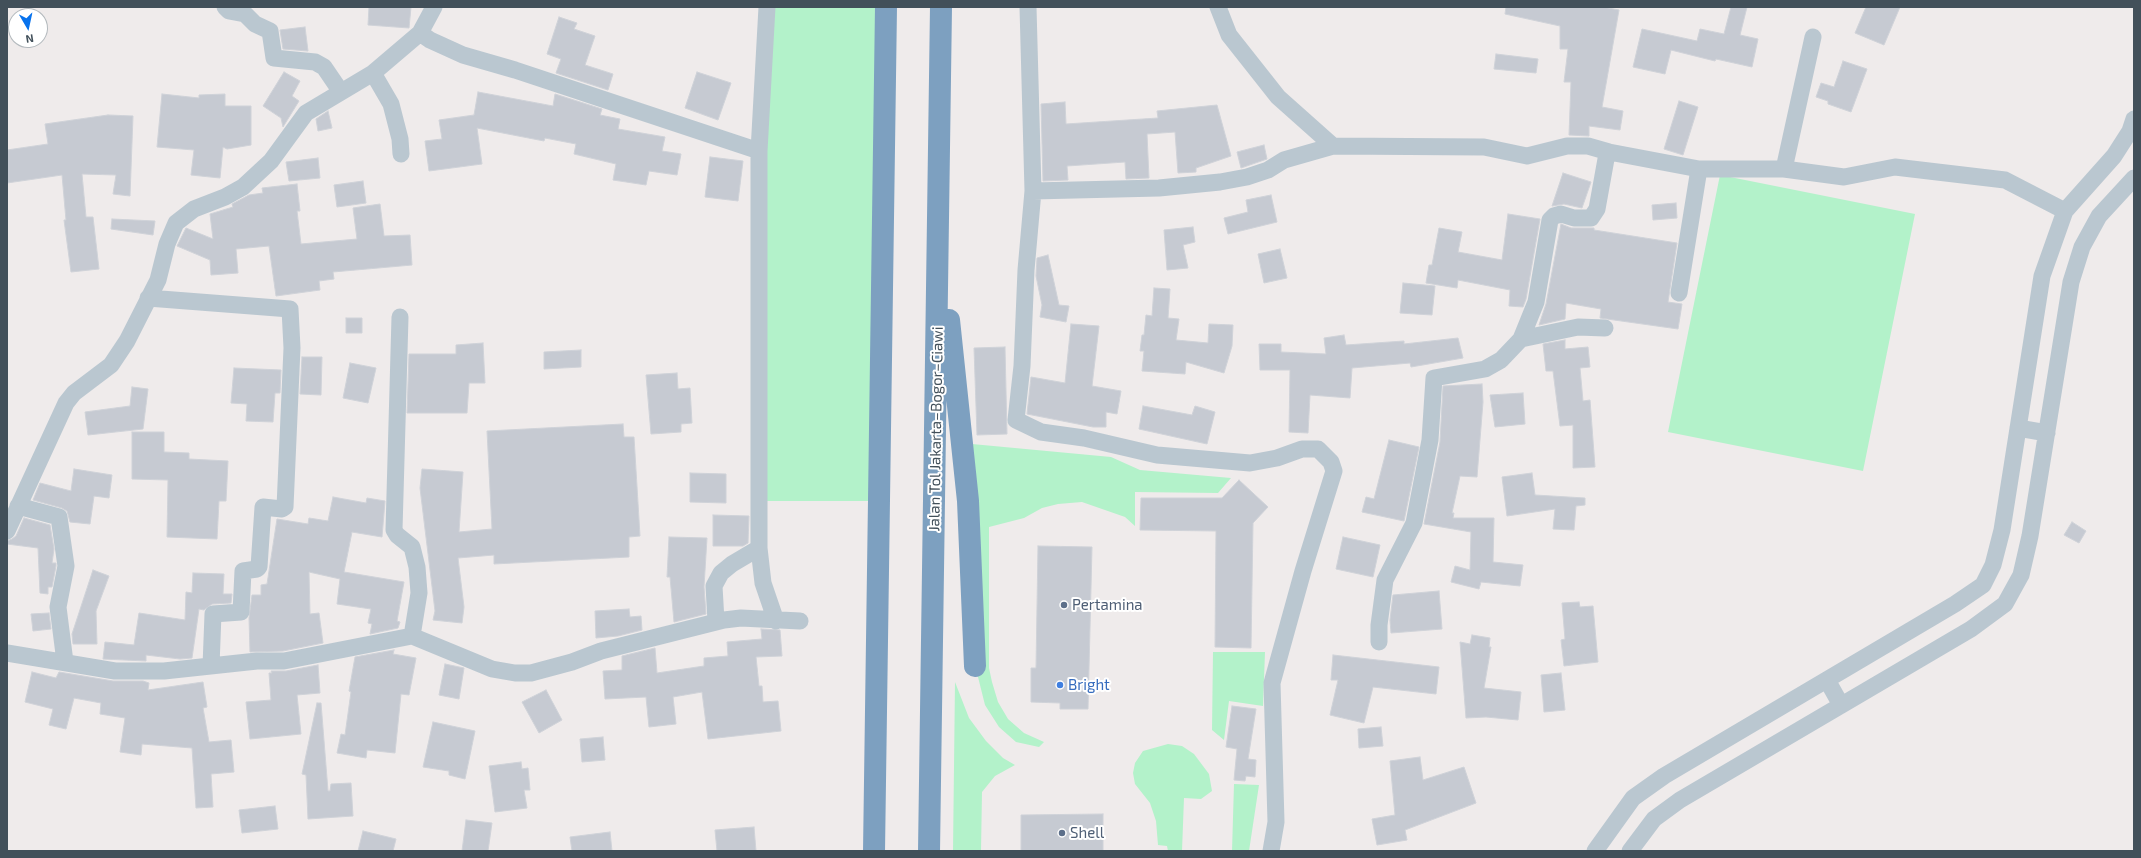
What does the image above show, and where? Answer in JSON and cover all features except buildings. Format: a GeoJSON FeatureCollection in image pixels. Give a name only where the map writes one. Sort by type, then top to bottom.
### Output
{"type":"FeatureCollection","features":[{"type":"Feature","properties":{"kind":"highway"},"geometry":{"type":"LineString","coordinates":[[874,851],[886,7]]}},
{"type":"Feature","properties":{"kind":"highway","name":"Jalan Tol Jakarta–Bogor–Ciawi"},"geometry":{"type":"LineString","coordinates":[[929,851],[941,7]]}},
{"type":"Feature","properties":{"kind":"highway"},"geometry":{"type":"LineString","coordinates":[[939,225],[968,501],[975,666]]}},
{"type":"Feature","properties":{"kind":"street"},"geometry":{"type":"LineString","coordinates":[[225,7],[228,11],[245,14],[255,24],[270,31],[274,58],[315,62],[324,67],[341,92]]}},
{"type":"Feature","properties":{"kind":"street"},"geometry":{"type":"LineString","coordinates":[[7,531],[66,403],[74,392],[111,365],[127,341],[158,280],[167,244],[176,223],[194,209],[225,197],[243,187],[271,161],[306,113],[373,73],[420,33],[434,7]]}},
{"type":"Feature","properties":{"kind":"street"},"geometry":{"type":"LineString","coordinates":[[767,7],[759,151],[760,548],[763,583],[776,621]]}},
{"type":"Feature","properties":{"kind":"street"},"geometry":{"type":"LineString","coordinates":[[1028,7],[1033,191],[1026,270],[1022,366],[1016,420],[1041,432],[1084,438],[1157,455],[1250,463],[1277,458],[1302,449],[1318,449],[1331,462],[1334,471],[1305,564],[1272,683],[1276,822],[1271,851]]}},
{"type":"Feature","properties":{"kind":"street"},"geometry":{"type":"LineString","coordinates":[[1218,7],[1229,34],[1278,97],[1333,146]]}},
{"type":"Feature","properties":{"kind":"street"},"geometry":{"type":"LineString","coordinates":[[420,33],[430,40],[463,55],[515,70],[759,151]]}},
{"type":"Feature","properties":{"kind":"street"},"geometry":{"type":"LineString","coordinates":[[1784,168],[1813,37]]}},
{"type":"Feature","properties":{"kind":"street"},"geometry":{"type":"LineString","coordinates":[[373,73],[391,104],[400,139],[401,154]]}},
{"type":"Feature","properties":{"kind":"street"},"geometry":{"type":"LineString","coordinates":[[1595,851],[1633,798],[1664,776],[1955,604],[1983,585],[1993,565],[2002,530],[2042,276],[2065,211],[2114,156],[2130,132],[2134,118]]}},
{"type":"Feature","properties":{"kind":"street"},"geometry":{"type":"LineString","coordinates":[[1033,191],[1159,188],[1220,182],[1247,177],[1268,170],[1284,160],[1333,146],[1484,147],[1527,156],[1567,146],[1588,146],[1609,152],[1698,169],[1784,168],[1844,177],[1895,167],[2005,180],[2065,211]]}},
{"type":"Feature","properties":{"kind":"street"},"geometry":{"type":"LineString","coordinates":[[1379,642],[1379,625],[1385,580],[1414,522],[1430,440],[1434,378],[1485,369],[1501,360],[1522,339],[1536,302],[1550,220],[1554,216],[1562,214],[1574,218],[1591,218],[1597,209],[1606,159],[1609,152]]}},
{"type":"Feature","properties":{"kind":"street"},"geometry":{"type":"LineString","coordinates":[[1678,293],[1698,169]]}},
{"type":"Feature","properties":{"kind":"street"},"geometry":{"type":"LineString","coordinates":[[1630,851],[1654,819],[1680,800],[1971,629],[2005,604],[2021,575],[2030,536],[2071,282],[2082,247],[2099,216],[2134,178]]}},
{"type":"Feature","properties":{"kind":"street"},"geometry":{"type":"LineString","coordinates":[[148,298],[290,309],[292,348],[285,507],[282,509],[264,506],[262,508],[259,567],[256,569],[243,571],[242,612],[213,614],[211,666]]}},
{"type":"Feature","properties":{"kind":"street"},"geometry":{"type":"LineString","coordinates":[[400,317],[394,530],[396,535],[412,547],[417,567],[419,593],[412,636]]}},
{"type":"Feature","properties":{"kind":"street"},"geometry":{"type":"LineString","coordinates":[[1522,339],[1578,327],[1605,328]]}},
{"type":"Feature","properties":{"kind":"street"},"geometry":{"type":"LineString","coordinates":[[2018,428],[2047,433]]}},
{"type":"Feature","properties":{"kind":"street"},"geometry":{"type":"LineString","coordinates":[[18,506],[59,517],[66,566],[58,607],[66,662]]}},
{"type":"Feature","properties":{"kind":"street"},"geometry":{"type":"LineString","coordinates":[[716,621],[714,586],[721,573],[732,564],[760,548]]}},
{"type":"Feature","properties":{"kind":"street"},"geometry":{"type":"LineString","coordinates":[[7,654],[116,671],[164,672],[211,666],[284,661],[412,636],[492,669],[515,673],[530,673],[558,667],[601,651],[716,621],[741,618],[776,621],[800,621]]}},
{"type":"Feature","properties":{"kind":"street"},"geometry":{"type":"LineString","coordinates":[[1827,680],[1841,705]]}},
{"type":"Feature","properties":{"kind":"green space"},"geometry":{"type":"Polygon","coordinates":[[[767,7],[886,7],[879,501],[759,501],[767,7]]]}},
{"type":"Feature","properties":{"kind":"green space"},"geometry":{"type":"Polygon","coordinates":[[[1720,175],[1915,214],[1863,471],[1668,432],[1720,175]]]}},
{"type":"Feature","properties":{"kind":"green space"},"geometry":{"type":"Polygon","coordinates":[[[972,444],[1111,457],[1140,470],[1231,478],[1218,493],[1135,492],[1135,526],[1125,517],[1082,502],[1058,504],[1042,508],[1024,518],[989,527],[989,668],[992,682],[998,702],[1008,719],[1024,733],[1044,742],[1039,747],[1016,742],[999,727],[985,705],[978,677],[972,444]]]}},
{"type":"Feature","properties":{"kind":"green space"},"geometry":{"type":"Polygon","coordinates":[[[1213,652],[1265,652],[1263,706],[1229,701],[1224,740],[1212,730],[1213,652]]]}},
{"type":"Feature","properties":{"kind":"green space"},"geometry":{"type":"Polygon","coordinates":[[[955,682],[969,718],[986,741],[1003,758],[1015,765],[995,776],[982,792],[981,851],[953,851],[955,682]]]}},
{"type":"Feature","properties":{"kind":"green space"},"geometry":{"type":"Polygon","coordinates":[[[1168,744],[1182,746],[1194,754],[1209,774],[1212,791],[1201,799],[1184,798],[1182,851],[1168,851],[1167,846],[1158,845],[1156,821],[1150,803],[1135,784],[1133,773],[1135,763],[1143,751],[1168,744]]]}},
{"type":"Feature","properties":{"kind":"green space"},"geometry":{"type":"Polygon","coordinates":[[[1234,784],[1259,785],[1249,851],[1232,851],[1234,784]]]}},
{"type":"Feature","properties":{"kind":"place","name":"Pertamina"},"geometry":{"type":"Point","coordinates":[1064,605]}},
{"type":"Feature","properties":{"kind":"place","name":"Bright"},"geometry":{"type":"Point","coordinates":[1060,685]}},
{"type":"Feature","properties":{"kind":"place","name":"Shell"},"geometry":{"type":"Point","coordinates":[1062,833]}}]}
